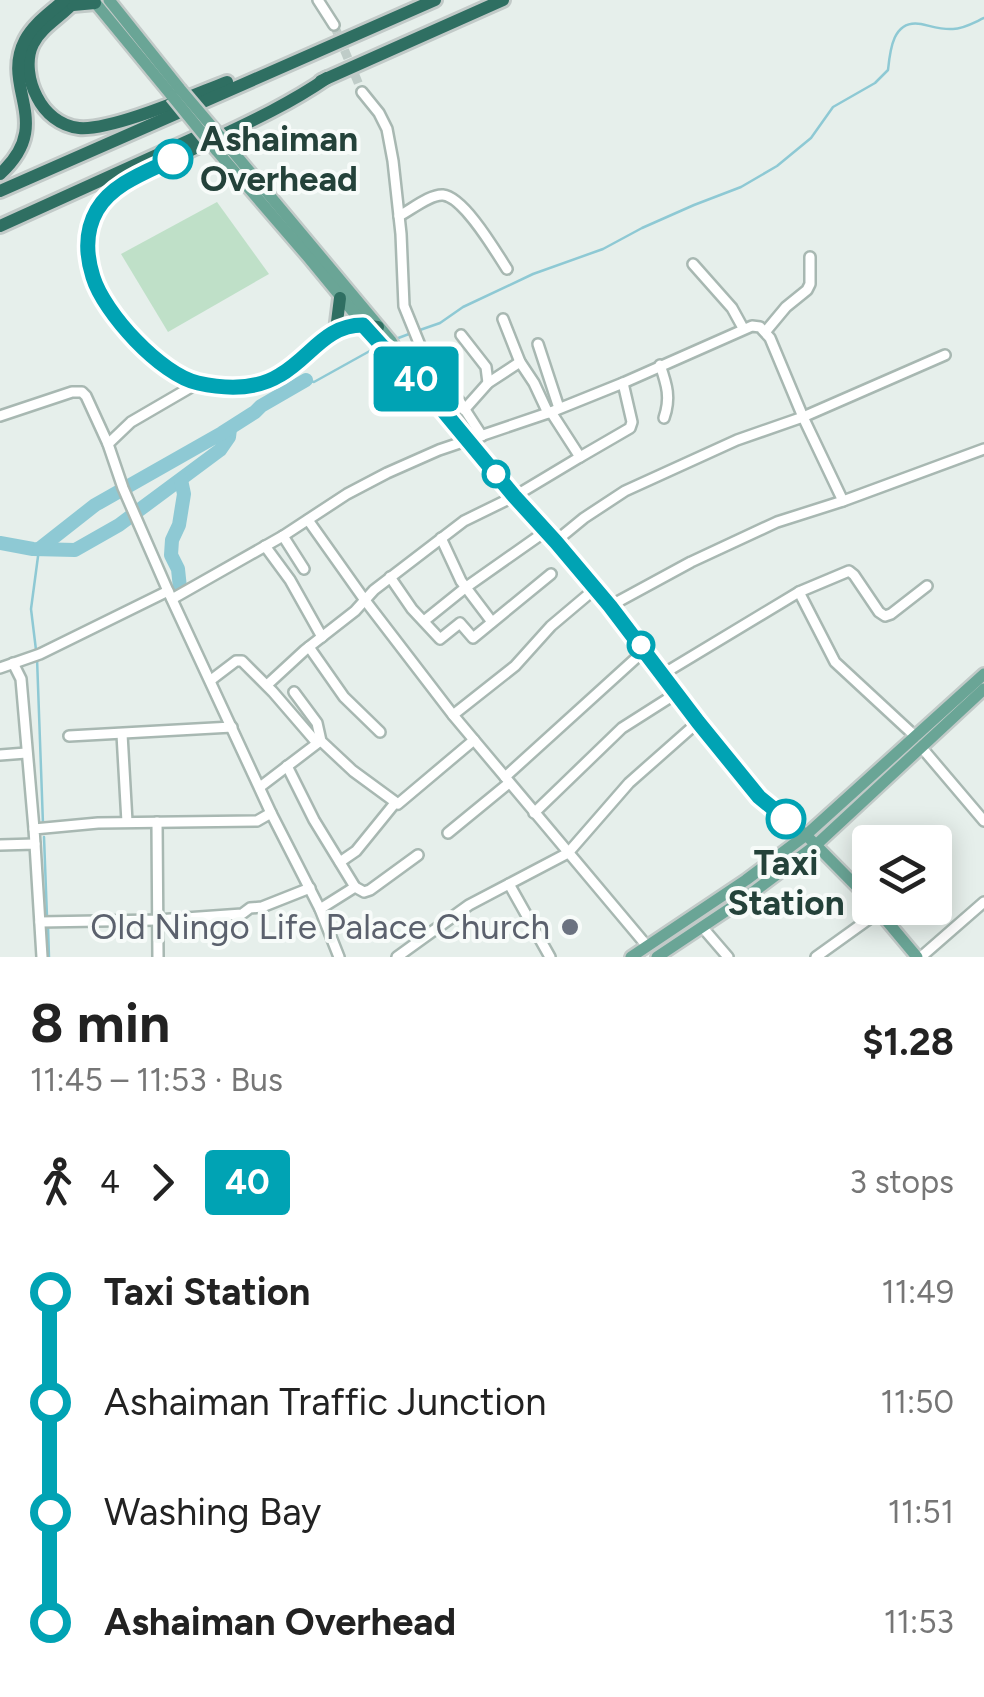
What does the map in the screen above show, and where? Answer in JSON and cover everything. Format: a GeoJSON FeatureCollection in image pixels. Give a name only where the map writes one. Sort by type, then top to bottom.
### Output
{"type":"FeatureCollection","features":[{"type":"Feature","properties":{"kind":"highway"},"geometry":{"type":"LineString","coordinates":[[0,191],[435,0]]}},
{"type":"Feature","properties":{"kind":"highway"},"geometry":{"type":"LineString","coordinates":[[0,226],[503,0]]}},
{"type":"Feature","properties":{"kind":"highway"},"geometry":{"type":"LineString","coordinates":[[0,174],[20,152],[26,133],[18,74],[24,41],[38,22],[71,2],[99,1]]}},
{"type":"Feature","properties":{"kind":"highway"},"geometry":{"type":"LineString","coordinates":[[71,2],[34,42],[29,71],[44,109],[77,128],[119,121],[315,53]]}},
{"type":"Feature","properties":{"kind":"highway"},"geometry":{"type":"LineString","coordinates":[[327,78],[295,100],[129,181],[108,196],[95,214],[88,238],[88,262],[101,295],[139,344],[178,376],[198,383],[238,388],[277,378],[336,330],[348,326],[378,327]]}},
{"type":"Feature","properties":{"kind":"highway"},"geometry":{"type":"LineString","coordinates":[[336,330],[340,298]]}},
{"type":"Feature","properties":{"kind":"main road"},"geometry":{"type":"LineString","coordinates":[[99,1],[340,298],[410,372],[596,588],[759,797],[806,835],[852,882]]}},
{"type":"Feature","properties":{"kind":"main road"},"geometry":{"type":"LineString","coordinates":[[220,146],[398,350],[410,372]]}},
{"type":"Feature","properties":{"kind":"main road"},"geometry":{"type":"LineString","coordinates":[[657,957],[816,845],[984,674]]}},
{"type":"Feature","properties":{"kind":"main road"},"geometry":{"type":"LineString","coordinates":[[631,957],[806,835],[984,690]]}},
{"type":"Feature","properties":{"kind":"main road"},"geometry":{"type":"LineString","coordinates":[[892,925],[919,957]]}},
{"type":"Feature","properties":{"kind":"street"},"geometry":{"type":"LineString","coordinates":[[318,0],[334,25]]}},
{"type":"Feature","properties":{"kind":"street"},"geometry":{"type":"LineString","coordinates":[[362,92],[387,130],[399,216],[404,306],[428,365],[482,436]]}},
{"type":"Feature","properties":{"kind":"street"},"geometry":{"type":"LineString","coordinates":[[399,216],[437,196],[452,198],[484,234],[507,269]]}},
{"type":"Feature","properties":{"kind":"street"},"geometry":{"type":"LineString","coordinates":[[766,332],[807,290],[810,256]]}},
{"type":"Feature","properties":{"kind":"street"},"geometry":{"type":"LineString","coordinates":[[693,264],[732,308],[743,328]]}},
{"type":"Feature","properties":{"kind":"street"},"geometry":{"type":"LineString","coordinates":[[503,319],[520,362],[580,457]]}},
{"type":"Feature","properties":{"kind":"street"},"geometry":{"type":"LineString","coordinates":[[0,668],[170,595],[283,536],[387,473],[439,450],[623,384],[752,326],[766,332],[843,501]]}},
{"type":"Feature","properties":{"kind":"street"},"geometry":{"type":"LineString","coordinates":[[462,335],[486,367],[488,383]]}},
{"type":"Feature","properties":{"kind":"street"},"geometry":{"type":"LineString","coordinates":[[538,344],[548,370],[553,411]]}},
{"type":"Feature","properties":{"kind":"street"},"geometry":{"type":"LineString","coordinates":[[556,542],[584,518],[626,492],[737,440],[803,417],[945,354]]}},
{"type":"Feature","properties":{"kind":"street"},"geometry":{"type":"LineString","coordinates":[[464,410],[488,383],[520,362]]}},
{"type":"Feature","properties":{"kind":"street"},"geometry":{"type":"LineString","coordinates":[[410,372],[428,365]]}},
{"type":"Feature","properties":{"kind":"street"},"geometry":{"type":"LineString","coordinates":[[660,365],[669,400],[664,418]]}},
{"type":"Feature","properties":{"kind":"street"},"geometry":{"type":"LineString","coordinates":[[108,444],[131,422],[198,383]]}},
{"type":"Feature","properties":{"kind":"street"},"geometry":{"type":"LineString","coordinates":[[266,685],[441,538],[630,428],[623,384]]}},
{"type":"Feature","properties":{"kind":"street"},"geometry":{"type":"LineString","coordinates":[[0,416],[82,392],[108,444],[123,489],[170,595],[320,909],[339,957]]}},
{"type":"Feature","properties":{"kind":"street"},"geometry":{"type":"LineString","coordinates":[[610,606],[777,522],[984,449]]}},
{"type":"Feature","properties":{"kind":"street"},"geometry":{"type":"LineString","coordinates":[[308,520],[453,715],[647,946]]}},
{"type":"Feature","properties":{"kind":"street"},"geometry":{"type":"LineString","coordinates":[[424,621],[546,532]]}},
{"type":"Feature","properties":{"kind":"street"},"geometry":{"type":"LineString","coordinates":[[283,536],[304,569]]}},
{"type":"Feature","properties":{"kind":"street"},"geometry":{"type":"LineString","coordinates":[[441,538],[465,588],[492,622]]}},
{"type":"Feature","properties":{"kind":"street"},"geometry":{"type":"LineString","coordinates":[[265,546],[290,580],[322,637]]}},
{"type":"Feature","properties":{"kind":"street"},"geometry":{"type":"LineString","coordinates":[[663,674],[799,592],[849,571],[886,616],[927,586]]}},
{"type":"Feature","properties":{"kind":"street"},"geometry":{"type":"LineString","coordinates":[[390,577],[440,640],[460,623],[472,638],[551,574]]}},
{"type":"Feature","properties":{"kind":"street"},"geometry":{"type":"LineString","coordinates":[[453,715],[515,666],[551,626],[596,588]]}},
{"type":"Feature","properties":{"kind":"street"},"geometry":{"type":"LineString","coordinates":[[799,592],[836,662],[919,743],[984,821]]}},
{"type":"Feature","properties":{"kind":"street"},"geometry":{"type":"LineString","coordinates":[[309,646],[344,697],[380,732]]}},
{"type":"Feature","properties":{"kind":"street"},"geometry":{"type":"LineString","coordinates":[[448,833],[645,650]]}},
{"type":"Feature","properties":{"kind":"street"},"geometry":{"type":"LineString","coordinates":[[211,680],[236,660],[242,661],[319,742],[395,803],[401,803],[474,740]]}},
{"type":"Feature","properties":{"kind":"street"},"geometry":{"type":"LineString","coordinates":[[13,663],[21,679],[42,957]]}},
{"type":"Feature","properties":{"kind":"street"},"geometry":{"type":"LineString","coordinates":[[294,692],[319,726],[319,742]]}},
{"type":"Feature","properties":{"kind":"street"},"geometry":{"type":"LineString","coordinates":[[534,814],[622,728],[676,693]]}},
{"type":"Feature","properties":{"kind":"street"},"geometry":{"type":"LineString","coordinates":[[397,957],[451,916],[568,853],[629,783],[698,722]]}},
{"type":"Feature","properties":{"kind":"street"},"geometry":{"type":"LineString","coordinates":[[69,736],[232,727]]}},
{"type":"Feature","properties":{"kind":"street"},"geometry":{"type":"LineString","coordinates":[[122,734],[127,822]]}},
{"type":"Feature","properties":{"kind":"street"},"geometry":{"type":"LineString","coordinates":[[260,788],[319,742]]}},
{"type":"Feature","properties":{"kind":"street"},"geometry":{"type":"LineString","coordinates":[[0,755],[26,754]]}},
{"type":"Feature","properties":{"kind":"street"},"geometry":{"type":"LineString","coordinates":[[287,766],[355,887],[370,890],[418,855]]}},
{"type":"Feature","properties":{"kind":"street"},"geometry":{"type":"LineString","coordinates":[[340,862],[356,851],[395,803]]}},
{"type":"Feature","properties":{"kind":"street"},"geometry":{"type":"LineString","coordinates":[[34,829],[127,822],[258,821],[272,813]]}},
{"type":"Feature","properties":{"kind":"street"},"geometry":{"type":"LineString","coordinates":[[157,822],[158,957]]}},
{"type":"Feature","properties":{"kind":"street"},"geometry":{"type":"LineString","coordinates":[[0,844],[34,844]]}},
{"type":"Feature","properties":{"kind":"street"},"geometry":{"type":"LineString","coordinates":[[509,884],[550,957]]}},
{"type":"Feature","properties":{"kind":"street"},"geometry":{"type":"LineString","coordinates":[[320,909],[355,887]]}},
{"type":"Feature","properties":{"kind":"street"},"geometry":{"type":"LineString","coordinates":[[40,922],[242,914],[310,888]]}},
{"type":"Feature","properties":{"kind":"street"},"geometry":{"type":"LineString","coordinates":[[919,957],[984,902]]}},
{"type":"Feature","properties":{"kind":"street"},"geometry":{"type":"LineString","coordinates":[[816,957],[857,925]]}},
{"type":"Feature","properties":{"kind":"street"},"geometry":{"type":"LineString","coordinates":[[702,928],[728,957]]}},
{"type":"Feature","properties":{"kind":"green space"},"geometry":{"type":"Polygon","coordinates":[[[217,202],[269,274],[168,332],[121,254],[217,202]]]}},
{"type":"Feature","properties":{"kind":"waterway"},"geometry":{"type":"LineString","coordinates":[[417,331],[533,274],[603,249],[642,228],[741,187],[777,166],[811,138],[833,107],[875,83],[888,70],[895,38],[904,26],[957,29],[984,18]]}},
{"type":"Feature","properties":{"kind":"waterway"},"geometry":{"type":"LineString","coordinates":[[393,340],[409,334]]}},
{"type":"Feature","properties":{"kind":"waterway"},"geometry":{"type":"LineString","coordinates":[[306,380],[314,382],[377,347]]}},
{"type":"Feature","properties":{"kind":"waterway"},"geometry":{"type":"LineString","coordinates":[[39,549],[95,505],[306,380]]}},
{"type":"Feature","properties":{"kind":"waterway"},"geometry":{"type":"LineString","coordinates":[[0,543],[75,550],[119,525],[220,450],[230,429]]}},
{"type":"Feature","properties":{"kind":"waterway"},"geometry":{"type":"LineString","coordinates":[[180,588],[178,569],[171,555],[184,494],[181,480]]}},
{"type":"Feature","properties":{"kind":"waterway"},"geometry":{"type":"LineString","coordinates":[[36,650],[31,609],[39,549]]}},
{"type":"Feature","properties":{"kind":"waterway"},"geometry":{"type":"LineString","coordinates":[[37,658],[43,824]]}},
{"type":"Feature","properties":{"kind":"waterway"},"geometry":{"type":"LineString","coordinates":[[44,837],[47,917]]}},
{"type":"Feature","properties":{"kind":"waterway"},"geometry":{"type":"LineString","coordinates":[[48,925],[49,957]]}},
{"type":"Feature","properties":{"kind":"tunnel"},"geometry":{"type":"LineString","coordinates":[[334,25],[362,92]]}},
{"type":"Feature","properties":{"kind":"bus line","name":"40"},"geometry":{"type":"LineString","coordinates":[[173,159],[117,188],[99,207],[89,230],[88,262],[96,286],[139,344],[178,376],[238,388],[277,378],[336,330],[363,325],[406,366],[610,606],[759,797],[786,819]]}},
{"type":"Feature","properties":{"kind":"place","name":"Ashaiman Overhead"},"geometry":{"type":"Point","coordinates":[173,159]}},
{"type":"Feature","properties":{"kind":"place","name":"Taxi Station"},"geometry":{"type":"Point","coordinates":[786,819]}},
{"type":"Feature","properties":{"kind":"place","name":"Old Ningo Life Palace Church"},"geometry":{"type":"Point","coordinates":[570,927]}}]}
